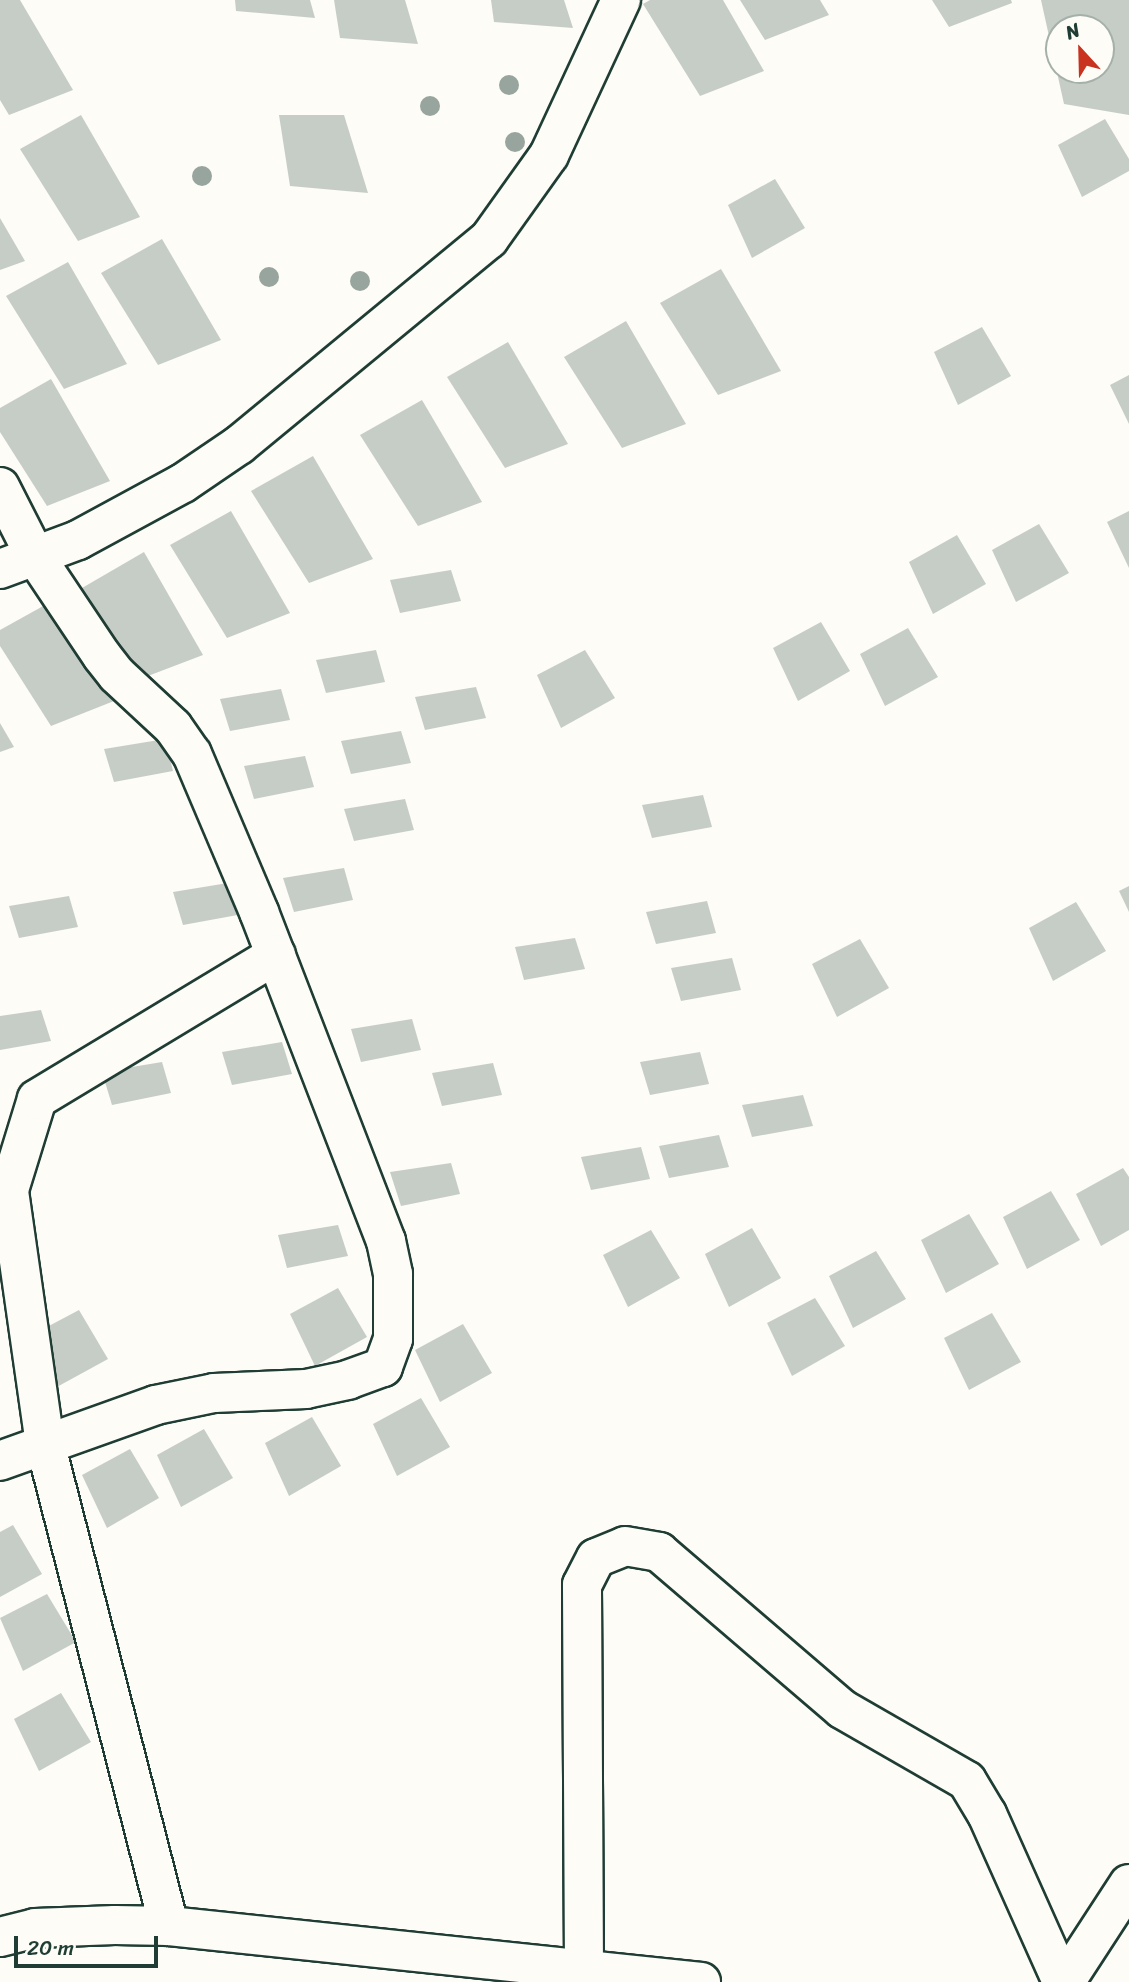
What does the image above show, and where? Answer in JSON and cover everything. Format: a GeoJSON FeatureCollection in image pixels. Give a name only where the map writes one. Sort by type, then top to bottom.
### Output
{"type":"FeatureCollection","features":[{"type":"Feature","properties":{"kind":"street"},"geometry":{"type":"LineString","coordinates":[[17,563],[78,540],[183,483],[239,445],[489,239],[550,155],[621,0]]}},
{"type":"Feature","properties":{"kind":"street"},"geometry":{"type":"LineString","coordinates":[[0,487],[17,563],[117,675],[173,727],[192,754],[276,955],[386,1241],[393,1274],[393,1339],[383,1367],[348,1380],[306,1389],[214,1393],[156,1405],[0,1461]]}},
{"type":"Feature","properties":{"kind":"street"},"geometry":{"type":"LineString","coordinates":[[169,1926],[45,1444],[9,1190],[37,1100],[276,955]]}},
{"type":"Feature","properties":{"kind":"street"},"geometry":{"type":"LineString","coordinates":[[584,1970],[582,1585],[596,1558],[625,1546],[659,1552],[842,1709],[967,1782],[987,1814],[1063,1982]]}},
{"type":"Feature","properties":{"kind":"street"},"geometry":{"type":"LineString","coordinates":[[1063,1982],[1129,1884]]}},
{"type":"Feature","properties":{"kind":"street"},"geometry":{"type":"LineString","coordinates":[[0,1937],[35,1928],[169,1926],[701,1982]]}},
{"type":"Feature","properties":{"kind":"building"},"geometry":{"type":"Polygon","coordinates":[[[0,0],[20,0],[73,90],[9,115],[0,100],[0,0]]]}},
{"type":"Feature","properties":{"kind":"building"},"geometry":{"type":"Polygon","coordinates":[[[235,0],[310,0],[315,18],[236,11],[235,0]]]}},
{"type":"Feature","properties":{"kind":"building"},"geometry":{"type":"Polygon","coordinates":[[[334,0],[405,0],[418,44],[340,38],[334,0]]]}},
{"type":"Feature","properties":{"kind":"building"},"geometry":{"type":"Polygon","coordinates":[[[491,0],[564,0],[573,28],[494,22],[491,0]]]}},
{"type":"Feature","properties":{"kind":"building"},"geometry":{"type":"Polygon","coordinates":[[[650,0],[723,0],[764,71],[700,96],[643,4],[650,0]]]}},
{"type":"Feature","properties":{"kind":"building"},"geometry":{"type":"Polygon","coordinates":[[[740,0],[820,0],[829,15],[765,40],[740,0]]]}},
{"type":"Feature","properties":{"kind":"building"},"geometry":{"type":"Polygon","coordinates":[[[932,0],[1011,0],[1012,3],[949,27],[932,0]]]}},
{"type":"Feature","properties":{"kind":"building"},"geometry":{"type":"Polygon","coordinates":[[[1041,0],[1129,0],[1129,115],[1064,104],[1060,84],[1115,84],[1115,14],[1045,14],[1045,18],[1041,0]]]}},
{"type":"Feature","properties":{"kind":"building"},"geometry":{"type":"Polygon","coordinates":[[[81,115],[140,217],[78,241],[20,149],[81,115]]]}},
{"type":"Feature","properties":{"kind":"building"},"geometry":{"type":"Polygon","coordinates":[[[279,115],[344,115],[368,193],[290,186],[279,115]]]}},
{"type":"Feature","properties":{"kind":"building"},"geometry":{"type":"Polygon","coordinates":[[[1105,119],[1129,159],[1129,171],[1082,197],[1058,145],[1105,119]]]}},
{"type":"Feature","properties":{"kind":"building"},"geometry":{"type":"Polygon","coordinates":[[[775,179],[805,228],[752,258],[728,205],[775,179]]]}},
{"type":"Feature","properties":{"kind":"building"},"geometry":{"type":"Polygon","coordinates":[[[0,218],[25,261],[0,270],[0,218]]]}},
{"type":"Feature","properties":{"kind":"building"},"geometry":{"type":"Polygon","coordinates":[[[162,239],[221,340],[158,365],[101,273],[162,239]]]}},
{"type":"Feature","properties":{"kind":"building"},"geometry":{"type":"Polygon","coordinates":[[[68,262],[127,364],[64,389],[6,296],[68,262]]]}},
{"type":"Feature","properties":{"kind":"building"},"geometry":{"type":"Polygon","coordinates":[[[721,269],[781,371],[718,395],[660,303],[721,269]]]}},
{"type":"Feature","properties":{"kind":"building"},"geometry":{"type":"Polygon","coordinates":[[[626,321],[686,424],[622,448],[564,357],[626,321]]]}},
{"type":"Feature","properties":{"kind":"building"},"geometry":{"type":"Polygon","coordinates":[[[982,327],[1011,376],[958,405],[934,352],[982,327]]]}},
{"type":"Feature","properties":{"kind":"building"},"geometry":{"type":"Polygon","coordinates":[[[508,342],[568,444],[505,468],[447,377],[508,342]]]}},
{"type":"Feature","properties":{"kind":"building"},"geometry":{"type":"Polygon","coordinates":[[[1129,375],[1129,424],[1110,385],[1129,375]]]}},
{"type":"Feature","properties":{"kind":"building"},"geometry":{"type":"Polygon","coordinates":[[[51,379],[110,481],[47,506],[0,432],[0,408],[51,379]]]}},
{"type":"Feature","properties":{"kind":"building"},"geometry":{"type":"Polygon","coordinates":[[[422,400],[482,502],[418,526],[360,435],[422,400]]]}},
{"type":"Feature","properties":{"kind":"building"},"geometry":{"type":"Polygon","coordinates":[[[313,456],[373,559],[309,583],[251,491],[313,456]]]}},
{"type":"Feature","properties":{"kind":"building"},"geometry":{"type":"Polygon","coordinates":[[[231,511],[290,613],[227,638],[170,545],[231,511]]]}},
{"type":"Feature","properties":{"kind":"building"},"geometry":{"type":"Polygon","coordinates":[[[1129,511],[1129,568],[1107,522],[1129,511]]]}},
{"type":"Feature","properties":{"kind":"building"},"geometry":{"type":"Polygon","coordinates":[[[1039,524],[1069,573],[1016,602],[992,550],[1039,524]]]}},
{"type":"Feature","properties":{"kind":"building"},"geometry":{"type":"Polygon","coordinates":[[[957,535],[986,584],[933,614],[909,562],[957,535]]]}},
{"type":"Feature","properties":{"kind":"building"},"geometry":{"type":"Polygon","coordinates":[[[144,552],[203,655],[140,679],[82,588],[144,552]]]}},
{"type":"Feature","properties":{"kind":"building"},"geometry":{"type":"Polygon","coordinates":[[[451,570],[461,601],[400,613],[390,580],[451,570]]]}},
{"type":"Feature","properties":{"kind":"building"},"geometry":{"type":"Polygon","coordinates":[[[54,600],[114,701],[51,726],[0,646],[0,630],[54,600]]]}},
{"type":"Feature","properties":{"kind":"building"},"geometry":{"type":"Polygon","coordinates":[[[821,622],[850,671],[798,701],[773,648],[821,622]]]}},
{"type":"Feature","properties":{"kind":"building"},"geometry":{"type":"Polygon","coordinates":[[[908,628],[938,677],[885,706],[860,654],[908,628]]]}},
{"type":"Feature","properties":{"kind":"building"},"geometry":{"type":"Polygon","coordinates":[[[376,650],[385,682],[326,693],[316,660],[376,650]]]}},
{"type":"Feature","properties":{"kind":"building"},"geometry":{"type":"Polygon","coordinates":[[[585,650],[615,698],[561,728],[537,675],[585,650]]]}},
{"type":"Feature","properties":{"kind":"building"},"geometry":{"type":"Polygon","coordinates":[[[476,687],[486,718],[425,730],[415,697],[476,687]]]}},
{"type":"Feature","properties":{"kind":"building"},"geometry":{"type":"Polygon","coordinates":[[[281,689],[290,720],[230,731],[220,699],[281,689]]]}},
{"type":"Feature","properties":{"kind":"building"},"geometry":{"type":"Polygon","coordinates":[[[0,723],[14,747],[0,752],[0,723]]]}},
{"type":"Feature","properties":{"kind":"building"},"geometry":{"type":"Polygon","coordinates":[[[401,731],[411,763],[351,774],[341,741],[401,731]]]}},
{"type":"Feature","properties":{"kind":"building"},"geometry":{"type":"Polygon","coordinates":[[[165,739],[173,771],[114,782],[104,749],[165,739]]]}},
{"type":"Feature","properties":{"kind":"building"},"geometry":{"type":"Polygon","coordinates":[[[305,756],[314,787],[254,799],[244,766],[305,756]]]}},
{"type":"Feature","properties":{"kind":"building"},"geometry":{"type":"Polygon","coordinates":[[[703,795],[712,827],[652,838],[642,805],[703,795]]]}},
{"type":"Feature","properties":{"kind":"building"},"geometry":{"type":"Polygon","coordinates":[[[405,799],[414,830],[354,841],[344,809],[405,799]]]}},
{"type":"Feature","properties":{"kind":"building"},"geometry":{"type":"Polygon","coordinates":[[[344,868],[353,900],[294,912],[283,878],[344,868]]]}},
{"type":"Feature","properties":{"kind":"building"},"geometry":{"type":"Polygon","coordinates":[[[234,882],[243,914],[183,925],[173,892],[234,882]]]}},
{"type":"Feature","properties":{"kind":"building"},"geometry":{"type":"Polygon","coordinates":[[[1129,886],[1129,912],[1119,891],[1129,886]]]}},
{"type":"Feature","properties":{"kind":"building"},"geometry":{"type":"Polygon","coordinates":[[[69,896],[78,927],[19,938],[9,906],[69,896]]]}},
{"type":"Feature","properties":{"kind":"building"},"geometry":{"type":"Polygon","coordinates":[[[707,901],[716,933],[656,944],[646,912],[707,901]]]}},
{"type":"Feature","properties":{"kind":"building"},"geometry":{"type":"Polygon","coordinates":[[[1076,902],[1106,951],[1053,981],[1029,928],[1076,902]]]}},
{"type":"Feature","properties":{"kind":"building"},"geometry":{"type":"Polygon","coordinates":[[[575,938],[585,969],[524,980],[515,947],[575,938]]]}},
{"type":"Feature","properties":{"kind":"building"},"geometry":{"type":"Polygon","coordinates":[[[860,939],[889,988],[837,1017],[812,964],[860,939]]]}},
{"type":"Feature","properties":{"kind":"building"},"geometry":{"type":"Polygon","coordinates":[[[732,958],[741,990],[681,1001],[671,968],[732,958]]]}},
{"type":"Feature","properties":{"kind":"building"},"geometry":{"type":"Polygon","coordinates":[[[41,1010],[51,1041],[0,1050],[0,1016],[41,1010]]]}},
{"type":"Feature","properties":{"kind":"building"},"geometry":{"type":"Polygon","coordinates":[[[412,1019],[421,1050],[361,1062],[351,1029],[412,1019]]]}},
{"type":"Feature","properties":{"kind":"building"},"geometry":{"type":"Polygon","coordinates":[[[282,1042],[292,1074],[232,1085],[222,1052],[282,1042]]]}},
{"type":"Feature","properties":{"kind":"building"},"geometry":{"type":"Polygon","coordinates":[[[700,1052],[709,1084],[650,1095],[640,1062],[700,1052]]]}},
{"type":"Feature","properties":{"kind":"building"},"geometry":{"type":"Polygon","coordinates":[[[162,1062],[171,1093],[112,1105],[102,1072],[162,1062]]]}},
{"type":"Feature","properties":{"kind":"building"},"geometry":{"type":"Polygon","coordinates":[[[493,1063],[502,1095],[442,1106],[432,1073],[493,1063]]]}},
{"type":"Feature","properties":{"kind":"building"},"geometry":{"type":"Polygon","coordinates":[[[803,1095],[813,1126],[752,1137],[742,1105],[803,1095]]]}},
{"type":"Feature","properties":{"kind":"building"},"geometry":{"type":"Polygon","coordinates":[[[719,1135],[729,1167],[669,1178],[659,1146],[719,1135]]]}},
{"type":"Feature","properties":{"kind":"building"},"geometry":{"type":"Polygon","coordinates":[[[641,1147],[650,1179],[591,1190],[581,1157],[641,1147]]]}},
{"type":"Feature","properties":{"kind":"building"},"geometry":{"type":"Polygon","coordinates":[[[451,1163],[460,1194],[401,1206],[390,1172],[451,1163]]]}},
{"type":"Feature","properties":{"kind":"building"},"geometry":{"type":"Polygon","coordinates":[[[1123,1168],[1129,1177],[1129,1230],[1101,1246],[1076,1194],[1123,1168]]]}},
{"type":"Feature","properties":{"kind":"building"},"geometry":{"type":"Polygon","coordinates":[[[1051,1191],[1080,1240],[1027,1269],[1003,1217],[1051,1191]]]}},
{"type":"Feature","properties":{"kind":"building"},"geometry":{"type":"Polygon","coordinates":[[[969,1214],[999,1264],[946,1293],[921,1240],[969,1214]]]}},
{"type":"Feature","properties":{"kind":"building"},"geometry":{"type":"Polygon","coordinates":[[[338,1225],[348,1256],[287,1268],[278,1235],[338,1225]]]}},
{"type":"Feature","properties":{"kind":"building"},"geometry":{"type":"Polygon","coordinates":[[[752,1228],[781,1278],[729,1307],[705,1254],[752,1228]]]}},
{"type":"Feature","properties":{"kind":"building"},"geometry":{"type":"Polygon","coordinates":[[[651,1230],[680,1278],[628,1307],[603,1255],[651,1230]]]}},
{"type":"Feature","properties":{"kind":"building"},"geometry":{"type":"Polygon","coordinates":[[[876,1251],[906,1299],[853,1328],[829,1276],[876,1251]]]}},
{"type":"Feature","properties":{"kind":"building"},"geometry":{"type":"Polygon","coordinates":[[[338,1288],[367,1337],[315,1366],[290,1314],[338,1288]]]}},
{"type":"Feature","properties":{"kind":"building"},"geometry":{"type":"Polygon","coordinates":[[[815,1298],[845,1346],[792,1376],[767,1323],[815,1298]]]}},
{"type":"Feature","properties":{"kind":"building"},"geometry":{"type":"Polygon","coordinates":[[[79,1310],[108,1359],[55,1388],[30,1336],[79,1310]]]}},
{"type":"Feature","properties":{"kind":"building"},"geometry":{"type":"Polygon","coordinates":[[[992,1313],[1021,1362],[969,1390],[944,1338],[992,1313]]]}},
{"type":"Feature","properties":{"kind":"building"},"geometry":{"type":"Polygon","coordinates":[[[463,1324],[492,1373],[440,1402],[415,1350],[463,1324]]]}},
{"type":"Feature","properties":{"kind":"building"},"geometry":{"type":"Polygon","coordinates":[[[421,1398],[450,1447],[397,1476],[373,1424],[421,1398]]]}},
{"type":"Feature","properties":{"kind":"building"},"geometry":{"type":"Polygon","coordinates":[[[312,1417],[341,1466],[289,1496],[265,1443],[312,1417]]]}},
{"type":"Feature","properties":{"kind":"building"},"geometry":{"type":"Polygon","coordinates":[[[204,1429],[233,1478],[181,1507],[157,1455],[204,1429]]]}},
{"type":"Feature","properties":{"kind":"building"},"geometry":{"type":"Polygon","coordinates":[[[130,1449],[159,1498],[107,1528],[82,1475],[130,1449]]]}},
{"type":"Feature","properties":{"kind":"building"},"geometry":{"type":"Polygon","coordinates":[[[13,1525],[42,1574],[0,1597],[0,1532],[13,1525]]]}},
{"type":"Feature","properties":{"kind":"building"},"geometry":{"type":"Polygon","coordinates":[[[47,1594],[76,1642],[23,1671],[0,1618],[47,1594]]]}},
{"type":"Feature","properties":{"kind":"building"},"geometry":{"type":"Polygon","coordinates":[[[61,1693],[91,1742],[39,1771],[14,1719],[61,1693]]]}}]}
